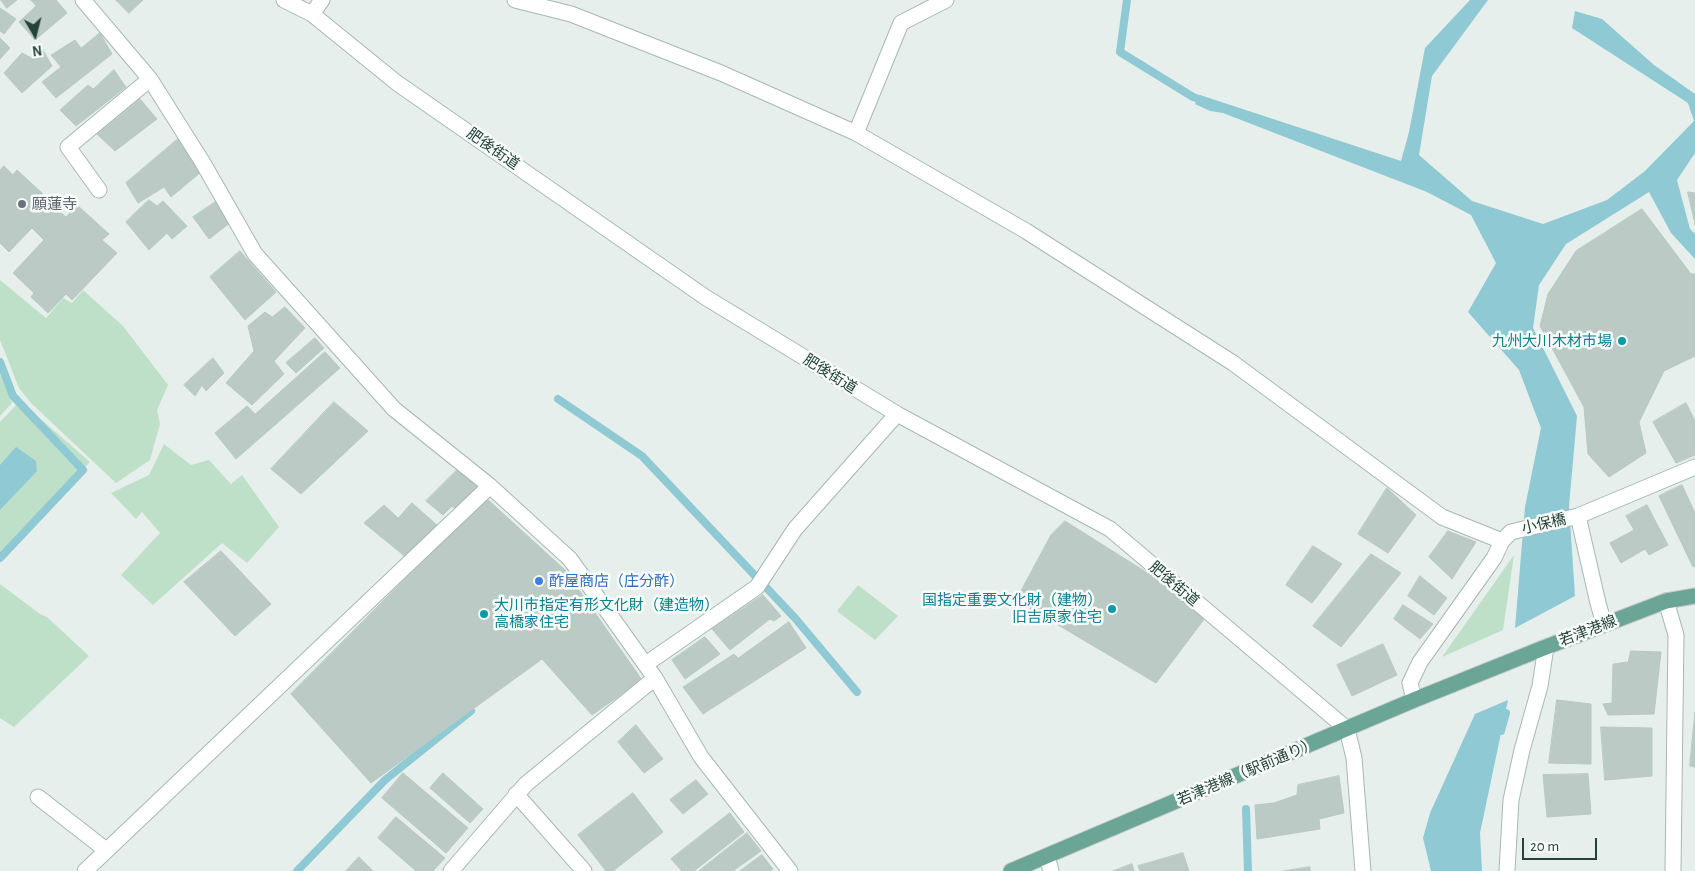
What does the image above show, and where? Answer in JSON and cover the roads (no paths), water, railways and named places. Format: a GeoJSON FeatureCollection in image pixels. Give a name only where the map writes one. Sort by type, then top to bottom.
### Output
{"type":"FeatureCollection","features":[{"type":"Feature","properties":{"kind":"main road","name":"若津港線"},"geometry":{"type":"LineString","coordinates":[[1483,672],[1666,601],[1695,596]]}},
{"type":"Feature","properties":{"kind":"main road","name":"若津港線（駅前通り）"},"geometry":{"type":"LineString","coordinates":[[1011,871],[1483,672]]}},
{"type":"Feature","properties":{"kind":"street"},"geometry":{"type":"LineString","coordinates":[[83,0],[150,79],[203,163],[255,254],[394,409],[490,486],[570,559],[646,664],[701,757],[790,871]]}},
{"type":"Feature","properties":{"kind":"street","name":"肥後街道"},"geometry":{"type":"LineString","coordinates":[[284,0],[312,14],[397,83],[705,297],[896,414],[1110,529],[1347,730]]}},
{"type":"Feature","properties":{"kind":"street"},"geometry":{"type":"LineString","coordinates":[[312,14],[322,0]]}},
{"type":"Feature","properties":{"kind":"street"},"geometry":{"type":"LineString","coordinates":[[515,0],[571,14],[721,73],[856,133],[1026,231],[1233,363],[1442,517],[1506,536],[1494,558],[1420,662],[1410,683],[1414,700]]}},
{"type":"Feature","properties":{"kind":"street"},"geometry":{"type":"LineString","coordinates":[[856,133],[901,23],[946,0]]}},
{"type":"Feature","properties":{"kind":"street"},"geometry":{"type":"LineString","coordinates":[[99,190],[68,147],[150,79]]}},
{"type":"Feature","properties":{"kind":"street"},"geometry":{"type":"LineString","coordinates":[[646,664],[760,582],[796,529],[896,414]]}},
{"type":"Feature","properties":{"kind":"street","name":"小保橋"},"geometry":{"type":"LineString","coordinates":[[1506,536],[1578,516],[1695,467]]}},
{"type":"Feature","properties":{"kind":"street"},"geometry":{"type":"LineString","coordinates":[[85,871],[490,486]]}},
{"type":"Feature","properties":{"kind":"street"},"geometry":{"type":"LineString","coordinates":[[1578,516],[1604,624]]}},
{"type":"Feature","properties":{"kind":"street"},"geometry":{"type":"LineString","coordinates":[[1666,601],[1676,635],[1673,871]]}},
{"type":"Feature","properties":{"kind":"street"},"geometry":{"type":"LineString","coordinates":[[1507,871],[1511,800],[1522,750],[1540,686],[1546,647]]}},
{"type":"Feature","properties":{"kind":"street"},"geometry":{"type":"LineString","coordinates":[[451,871],[516,794],[655,678]]}},
{"type":"Feature","properties":{"kind":"street"},"geometry":{"type":"LineString","coordinates":[[1347,730],[1354,758],[1363,871]]}},
{"type":"Feature","properties":{"kind":"street"},"geometry":{"type":"LineString","coordinates":[[516,794],[584,871]]}},
{"type":"Feature","properties":{"kind":"street"},"geometry":{"type":"LineString","coordinates":[[38,797],[106,850]]}},
{"type":"Feature","properties":{"kind":"street"},"geometry":{"type":"LineString","coordinates":[[1047,856],[1051,871]]}},
{"type":"Feature","properties":{"kind":"water"},"geometry":{"type":"Polygon","coordinates":[[[1470,0],[1488,0],[1432,76],[1419,155],[1472,201],[1543,224],[1607,200],[1645,171],[1694,121],[1688,103],[1572,28],[1575,11],[1602,19],[1654,65],[1695,94],[1695,153],[1677,180],[1690,229],[1695,234],[1695,259],[1671,233],[1649,192],[1566,244],[1539,285],[1533,328],[1577,416],[1569,506],[1575,596],[1515,628],[1525,507],[1541,428],[1519,370],[1468,312],[1496,263],[1471,215],[1427,192],[1223,113],[1210,111],[1195,104],[1200,95],[1401,161],[1409,132],[1425,48],[1470,0]]]}},
{"type":"Feature","properties":{"kind":"water"},"geometry":{"type":"Polygon","coordinates":[[[16,447],[36,461],[37,471],[0,510],[0,465],[16,447]]]}},
{"type":"Feature","properties":{"kind":"water"},"geometry":{"type":"Polygon","coordinates":[[[1508,700],[1480,833],[1482,871],[1431,871],[1423,838],[1430,813],[1475,714],[1508,700]]]}},
{"type":"Feature","properties":{"kind":"waterway"},"geometry":{"type":"LineString","coordinates":[[1127,0],[1120,52],[1193,97],[1207,102]]}},
{"type":"Feature","properties":{"kind":"waterway"},"geometry":{"type":"LineString","coordinates":[[0,362],[13,396],[83,470],[0,558]]}},
{"type":"Feature","properties":{"kind":"waterway"},"geometry":{"type":"LineString","coordinates":[[558,399],[642,456],[795,618],[857,692]]}},
{"type":"Feature","properties":{"kind":"waterway"},"geometry":{"type":"LineString","coordinates":[[297,871],[385,780],[471,711]]}},
{"type":"Feature","properties":{"kind":"waterway"},"geometry":{"type":"LineString","coordinates":[[1501,731],[1506,713]]}},
{"type":"Feature","properties":{"kind":"waterway"},"geometry":{"type":"LineString","coordinates":[[1246,809],[1248,871]]}},
{"type":"Feature","properties":{"kind":"place","name":"願蓮寺"},"geometry":{"type":"Point","coordinates":[22,204]}},
{"type":"Feature","properties":{"kind":"place","name":"九州大川木材市場"},"geometry":{"type":"Point","coordinates":[1622,341]}},
{"type":"Feature","properties":{"kind":"place","name":"酢屋商店（庄分酢）"},"geometry":{"type":"Point","coordinates":[539,581]}},
{"type":"Feature","properties":{"kind":"place","name":"国指定重要文化財（建物） 旧吉原家住宅"},"geometry":{"type":"Point","coordinates":[1112,609]}},
{"type":"Feature","properties":{"kind":"place","name":"大川市指定有形文化財（建造物） 高橋家住宅"},"geometry":{"type":"Point","coordinates":[484,614]}}]}
